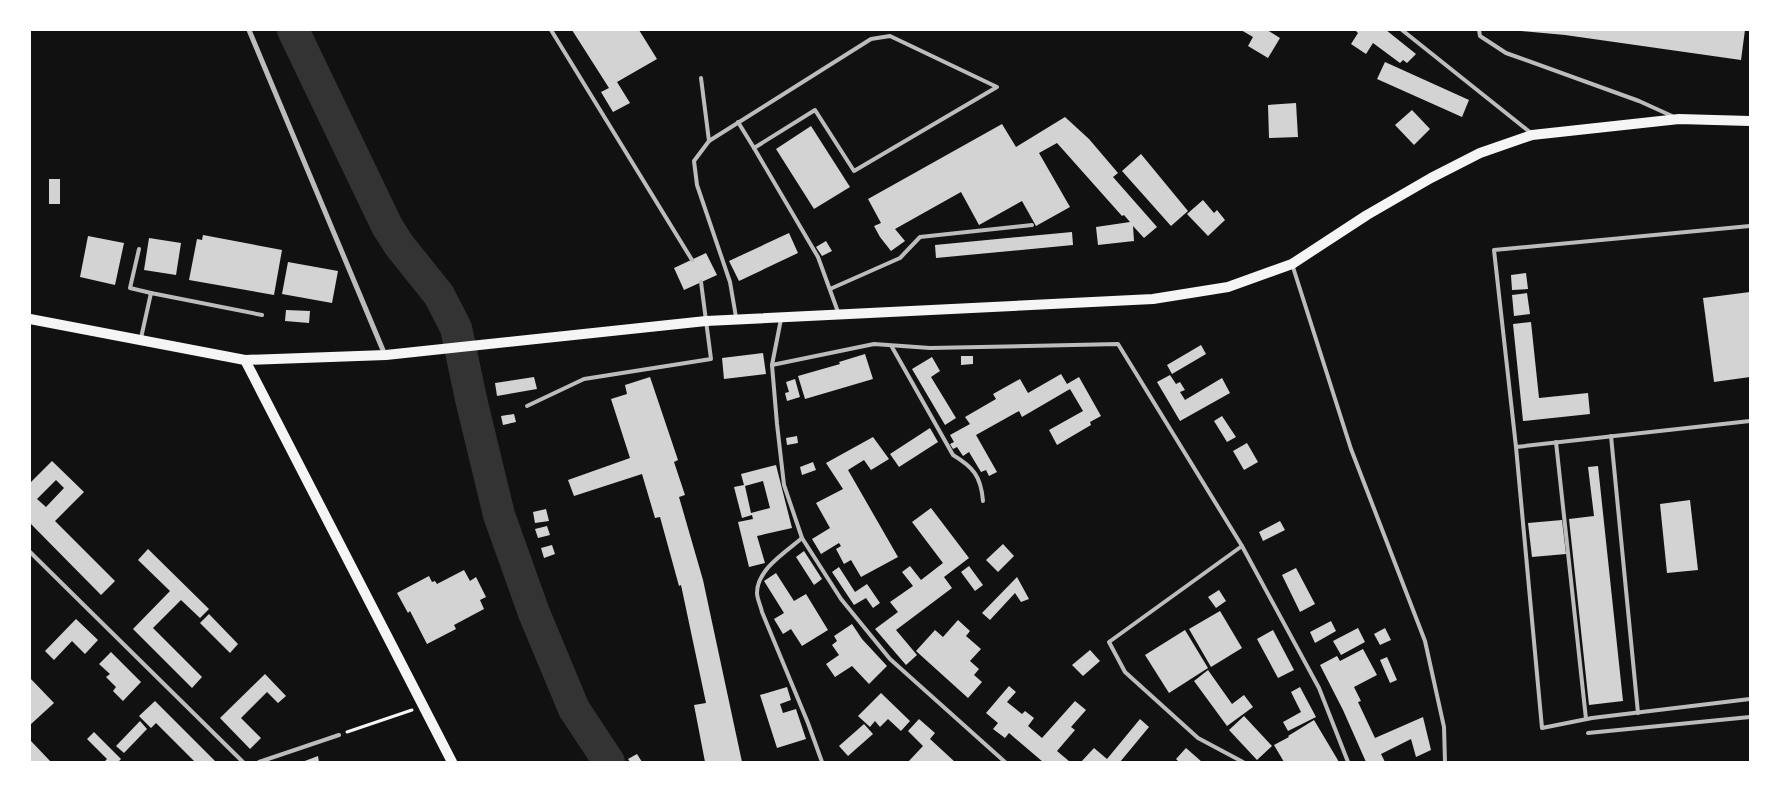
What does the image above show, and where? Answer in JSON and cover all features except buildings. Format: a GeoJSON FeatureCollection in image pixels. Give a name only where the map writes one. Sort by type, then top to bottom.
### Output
{"type":"FeatureCollection","features":[{"type":"Feature","properties":{"kind":"main road"},"geometry":{"type":"LineString","coordinates":[[30,319],[245,360],[386,355],[706,321],[1153,298],[1228,288],[1292,264],[1367,214],[1431,178],[1480,153],[1532,135],[1679,119],[1750,121]]}},
{"type":"Feature","properties":{"kind":"main road"},"geometry":{"type":"LineString","coordinates":[[245,360],[452,762]]}},
{"type":"Feature","properties":{"kind":"street"},"geometry":{"type":"LineString","coordinates":[[249,30],[386,355]]}},
{"type":"Feature","properties":{"kind":"lane"},"geometry":{"type":"LineString","coordinates":[[551,30],[692,260]]}},
{"type":"Feature","properties":{"kind":"lane"},"geometry":{"type":"LineString","coordinates":[[1402,30],[1532,135]]}},
{"type":"Feature","properties":{"kind":"lane"},"geometry":{"type":"LineString","coordinates":[[1478,30],[1480,36],[1506,54],[1639,102],[1679,119]]}},
{"type":"Feature","properties":{"kind":"lane"},"geometry":{"type":"LineString","coordinates":[[736,320],[730,282],[697,185],[694,161],[709,141],[871,39],[890,36],[997,87],[854,172],[815,110],[754,148]]}},
{"type":"Feature","properties":{"kind":"lane"},"geometry":{"type":"LineString","coordinates":[[701,78],[709,141]]}},
{"type":"Feature","properties":{"kind":"lane"},"geometry":{"type":"LineString","coordinates":[[738,122],[818,257],[839,314]]}},
{"type":"Feature","properties":{"kind":"lane"},"geometry":{"type":"LineString","coordinates":[[830,289],[900,258],[920,237],[1032,225]]}},
{"type":"Feature","properties":{"kind":"lane"},"geometry":{"type":"LineString","coordinates":[[1750,226],[1494,250],[1516,447],[1542,728],[1586,720],[1750,699]]}},
{"type":"Feature","properties":{"kind":"lane"},"geometry":{"type":"LineString","coordinates":[[139,249],[130,288],[262,315]]}},
{"type":"Feature","properties":{"kind":"lane"},"geometry":{"type":"LineString","coordinates":[[1292,264],[1352,449],[1424,641],[1444,727],[1446,762]]}},
{"type":"Feature","properties":{"kind":"lane"},"geometry":{"type":"LineString","coordinates":[[527,406],[584,379],[712,359],[701,282]]}},
{"type":"Feature","properties":{"kind":"lane"},"geometry":{"type":"LineString","coordinates":[[141,340],[151,293]]}},
{"type":"Feature","properties":{"kind":"lane"},"geometry":{"type":"LineString","coordinates":[[781,317],[772,365],[777,424],[784,484],[802,538],[841,599],[890,659],[1005,762]]}},
{"type":"Feature","properties":{"kind":"lane"},"geometry":{"type":"LineString","coordinates":[[772,365],[874,344],[930,348],[1118,344],[1242,546],[1319,688],[1348,762]]}},
{"type":"Feature","properties":{"kind":"lane"},"geometry":{"type":"LineString","coordinates":[[892,346],[953,455],[969,465],[974,472],[982,486],[983,501]]}},
{"type":"Feature","properties":{"kind":"lane"},"geometry":{"type":"LineString","coordinates":[[1516,447],[1750,421]]}},
{"type":"Feature","properties":{"kind":"lane"},"geometry":{"type":"LineString","coordinates":[[1611,436],[1638,713]]}},
{"type":"Feature","properties":{"kind":"lane"},"geometry":{"type":"LineString","coordinates":[[1556,442],[1586,720]]}},
{"type":"Feature","properties":{"kind":"lane"},"geometry":{"type":"LineString","coordinates":[[802,538],[771,565],[760,578],[757,594],[762,612],[822,762]]}},
{"type":"Feature","properties":{"kind":"lane"},"geometry":{"type":"LineString","coordinates":[[1242,546],[1109,642],[1124,672],[1168,712],[1198,738],[1243,762]]}},
{"type":"Feature","properties":{"kind":"lane"},"geometry":{"type":"LineString","coordinates":[[30,552],[243,762]]}},
{"type":"Feature","properties":{"kind":"lane"},"geometry":{"type":"LineString","coordinates":[[1588,733],[1750,717]]}},
{"type":"Feature","properties":{"kind":"lane"},"geometry":{"type":"LineString","coordinates":[[259,762],[339,735]]}},
{"type":"Feature","properties":{"kind":"path"},"geometry":{"type":"LineString","coordinates":[[339,735],[424,706]]}},
{"type":"Feature","properties":{"kind":"waterway"},"geometry":{"type":"LineString","coordinates":[[293,30],[387,226],[399,245],[439,295],[456,328],[499,515],[534,613],[574,709],[609,762]]}}]}
